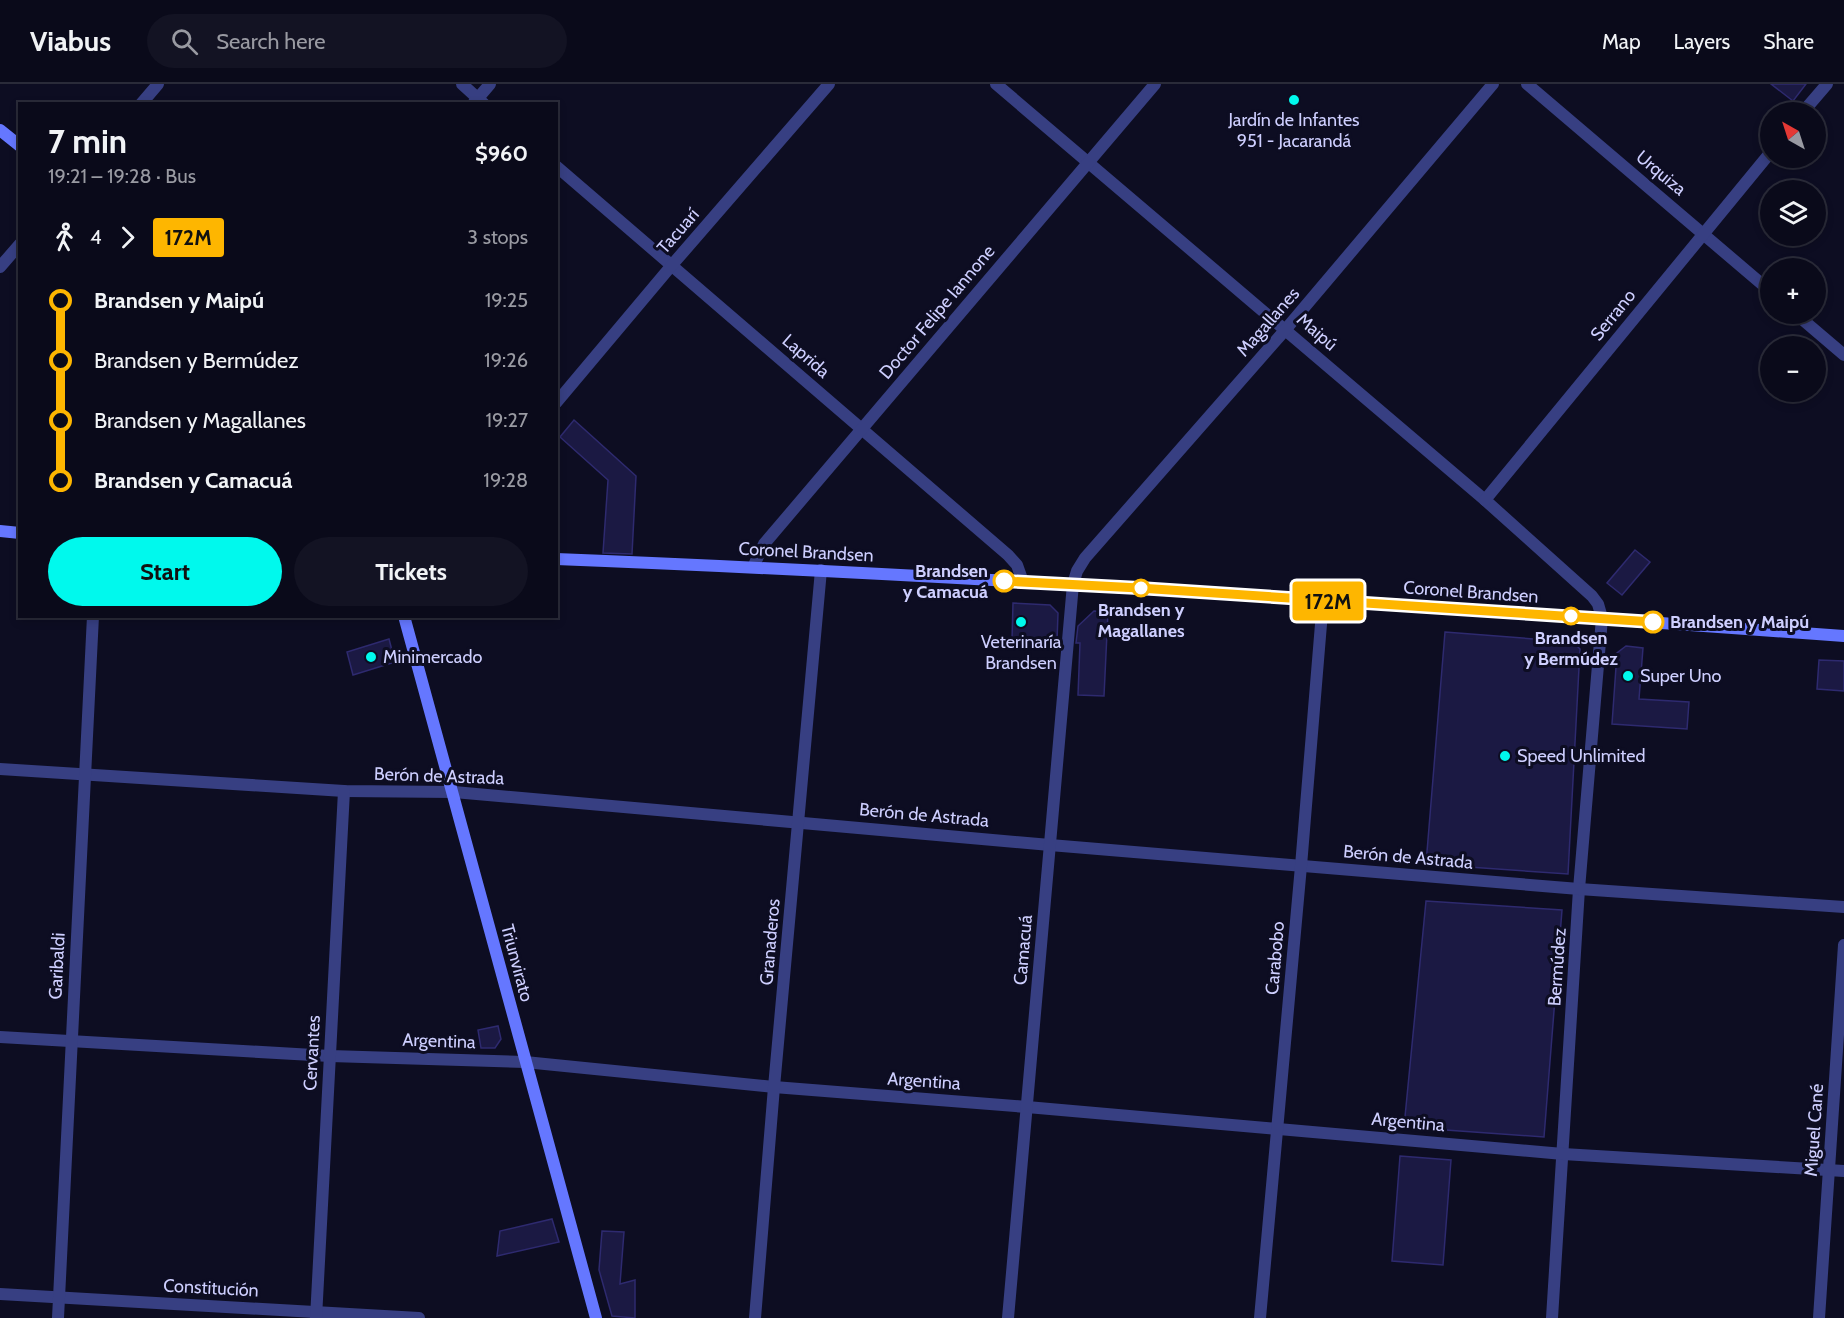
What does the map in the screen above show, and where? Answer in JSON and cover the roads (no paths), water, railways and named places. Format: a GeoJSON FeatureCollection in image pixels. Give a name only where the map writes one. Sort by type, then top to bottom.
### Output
{"type":"FeatureCollection","features":[{"type":"Feature","properties":{"kind":"street"},"geometry":{"type":"LineString","coordinates":[[143,102],[158,84]]}},
{"type":"Feature","properties":{"kind":"street"},"geometry":{"type":"LineString","coordinates":[[462,84],[478,102],[490,84]]}},
{"type":"Feature","properties":{"kind":"street","name":"Tacuarí"},"geometry":{"type":"LineString","coordinates":[[559,396],[829,84]]}},
{"type":"Feature","properties":{"kind":"street","name":"Maipú"},"geometry":{"type":"LineString","coordinates":[[996,84],[1485,500],[1592,596],[1598,604],[1602,618]]}},
{"type":"Feature","properties":{"kind":"street","name":"Doctor Felipe Iannone"},"geometry":{"type":"LineString","coordinates":[[753,567],[764,544],[1155,84]]}},
{"type":"Feature","properties":{"kind":"street","name":"Magallanes"},"geometry":{"type":"LineString","coordinates":[[1073,584],[1077,571],[1085,558],[1286,329],[1493,84]]}},
{"type":"Feature","properties":{"kind":"street","name":"Urquiza"},"geometry":{"type":"LineString","coordinates":[[1527,84],[1760,282]]}},
{"type":"Feature","properties":{"kind":"street"},"geometry":{"type":"LineString","coordinates":[[1812,102],[1827,84]]}},
{"type":"Feature","properties":{"kind":"street"},"geometry":{"type":"LineString","coordinates":[[0,130],[18,144]]}},
{"type":"Feature","properties":{"kind":"street","name":"Serrano"},"geometry":{"type":"LineString","coordinates":[[1485,500],[1760,165]]}},
{"type":"Feature","properties":{"kind":"street","name":"Laprida"},"geometry":{"type":"LineString","coordinates":[[558,168],[1008,555],[1017,566],[1023,582]]}},
{"type":"Feature","properties":{"kind":"street"},"geometry":{"type":"LineString","coordinates":[[0,267],[18,246]]}},
{"type":"Feature","properties":{"kind":"street"},"geometry":{"type":"LineString","coordinates":[[1808,324],[1844,355]]}},
{"type":"Feature","properties":{"kind":"street"},"geometry":{"type":"LineString","coordinates":[[0,531],[18,533]]}},
{"type":"Feature","properties":{"kind":"street","name":"Coronel Brandsen"},"geometry":{"type":"LineString","coordinates":[[558,559],[821,570],[1073,584],[1844,636]]}},
{"type":"Feature","properties":{"kind":"street","name":"Granaderos"},"geometry":{"type":"LineString","coordinates":[[755,1318],[821,570]]}},
{"type":"Feature","properties":{"kind":"street","name":"Camacuá"},"geometry":{"type":"LineString","coordinates":[[1008,1318],[1073,584]]}},
{"type":"Feature","properties":{"kind":"street","name":"Carabobo"},"geometry":{"type":"LineString","coordinates":[[1260,1318],[1323,600]]}},
{"type":"Feature","properties":{"kind":"street","name":"Garibaldi"},"geometry":{"type":"LineString","coordinates":[[58,1318],[70,1041],[93,618]]}},
{"type":"Feature","properties":{"kind":"street","name":"Triunvirato"},"geometry":{"type":"LineString","coordinates":[[405,618],[596,1318]]}},
{"type":"Feature","properties":{"kind":"street","name":"Bermúdez"},"geometry":{"type":"LineString","coordinates":[[1552,1318],[1580,889],[1602,618]]}},
{"type":"Feature","properties":{"kind":"street","name":"Berón de Astrada"},"geometry":{"type":"LineString","coordinates":[[0,769],[344,790],[453,792],[1301,866],[1844,908]]}},
{"type":"Feature","properties":{"kind":"street","name":"Cervantes"},"geometry":{"type":"LineString","coordinates":[[316,1315],[344,790]]}},
{"type":"Feature","properties":{"kind":"street","name":"Miguel Cané"},"geometry":{"type":"LineString","coordinates":[[1819,1318],[1844,945]]}},
{"type":"Feature","properties":{"kind":"street","name":"Argentina"},"geometry":{"type":"LineString","coordinates":[[0,1037],[330,1056],[525,1062],[774,1088],[1027,1107],[1563,1154],[1844,1171]]}},
{"type":"Feature","properties":{"kind":"street","name":"Constitución"},"geometry":{"type":"LineString","coordinates":[[0,1294],[316,1315],[419,1318]]}},
{"type":"Feature","properties":{"kind":"place","name":"Jardín de Infantes 951 - Jacarandá"},"geometry":{"type":"Point","coordinates":[1294,100]}},
{"type":"Feature","properties":{"kind":"place","name":"Brandsen y Camacuá"},"geometry":{"type":"Point","coordinates":[1004,581]}},
{"type":"Feature","properties":{"kind":"place","name":"Brandsen y Magallanes"},"geometry":{"type":"Point","coordinates":[1141,588]}},
{"type":"Feature","properties":{"kind":"place","name":"Brandsen y Bermúdez"},"geometry":{"type":"Point","coordinates":[1571,616]}},
{"type":"Feature","properties":{"kind":"place","name":"Veterinaría Brandsen"},"geometry":{"type":"Point","coordinates":[1021,622]}},
{"type":"Feature","properties":{"kind":"place","name":"Brandsen y Maipú"},"geometry":{"type":"Point","coordinates":[1653,622]}},
{"type":"Feature","properties":{"kind":"place","name":"Minimercado"},"geometry":{"type":"Point","coordinates":[371,657]}},
{"type":"Feature","properties":{"kind":"place","name":"Super Uno"},"geometry":{"type":"Point","coordinates":[1628,676]}},
{"type":"Feature","properties":{"kind":"place","name":"Speed Unlimited"},"geometry":{"type":"Point","coordinates":[1505,756]}}]}
